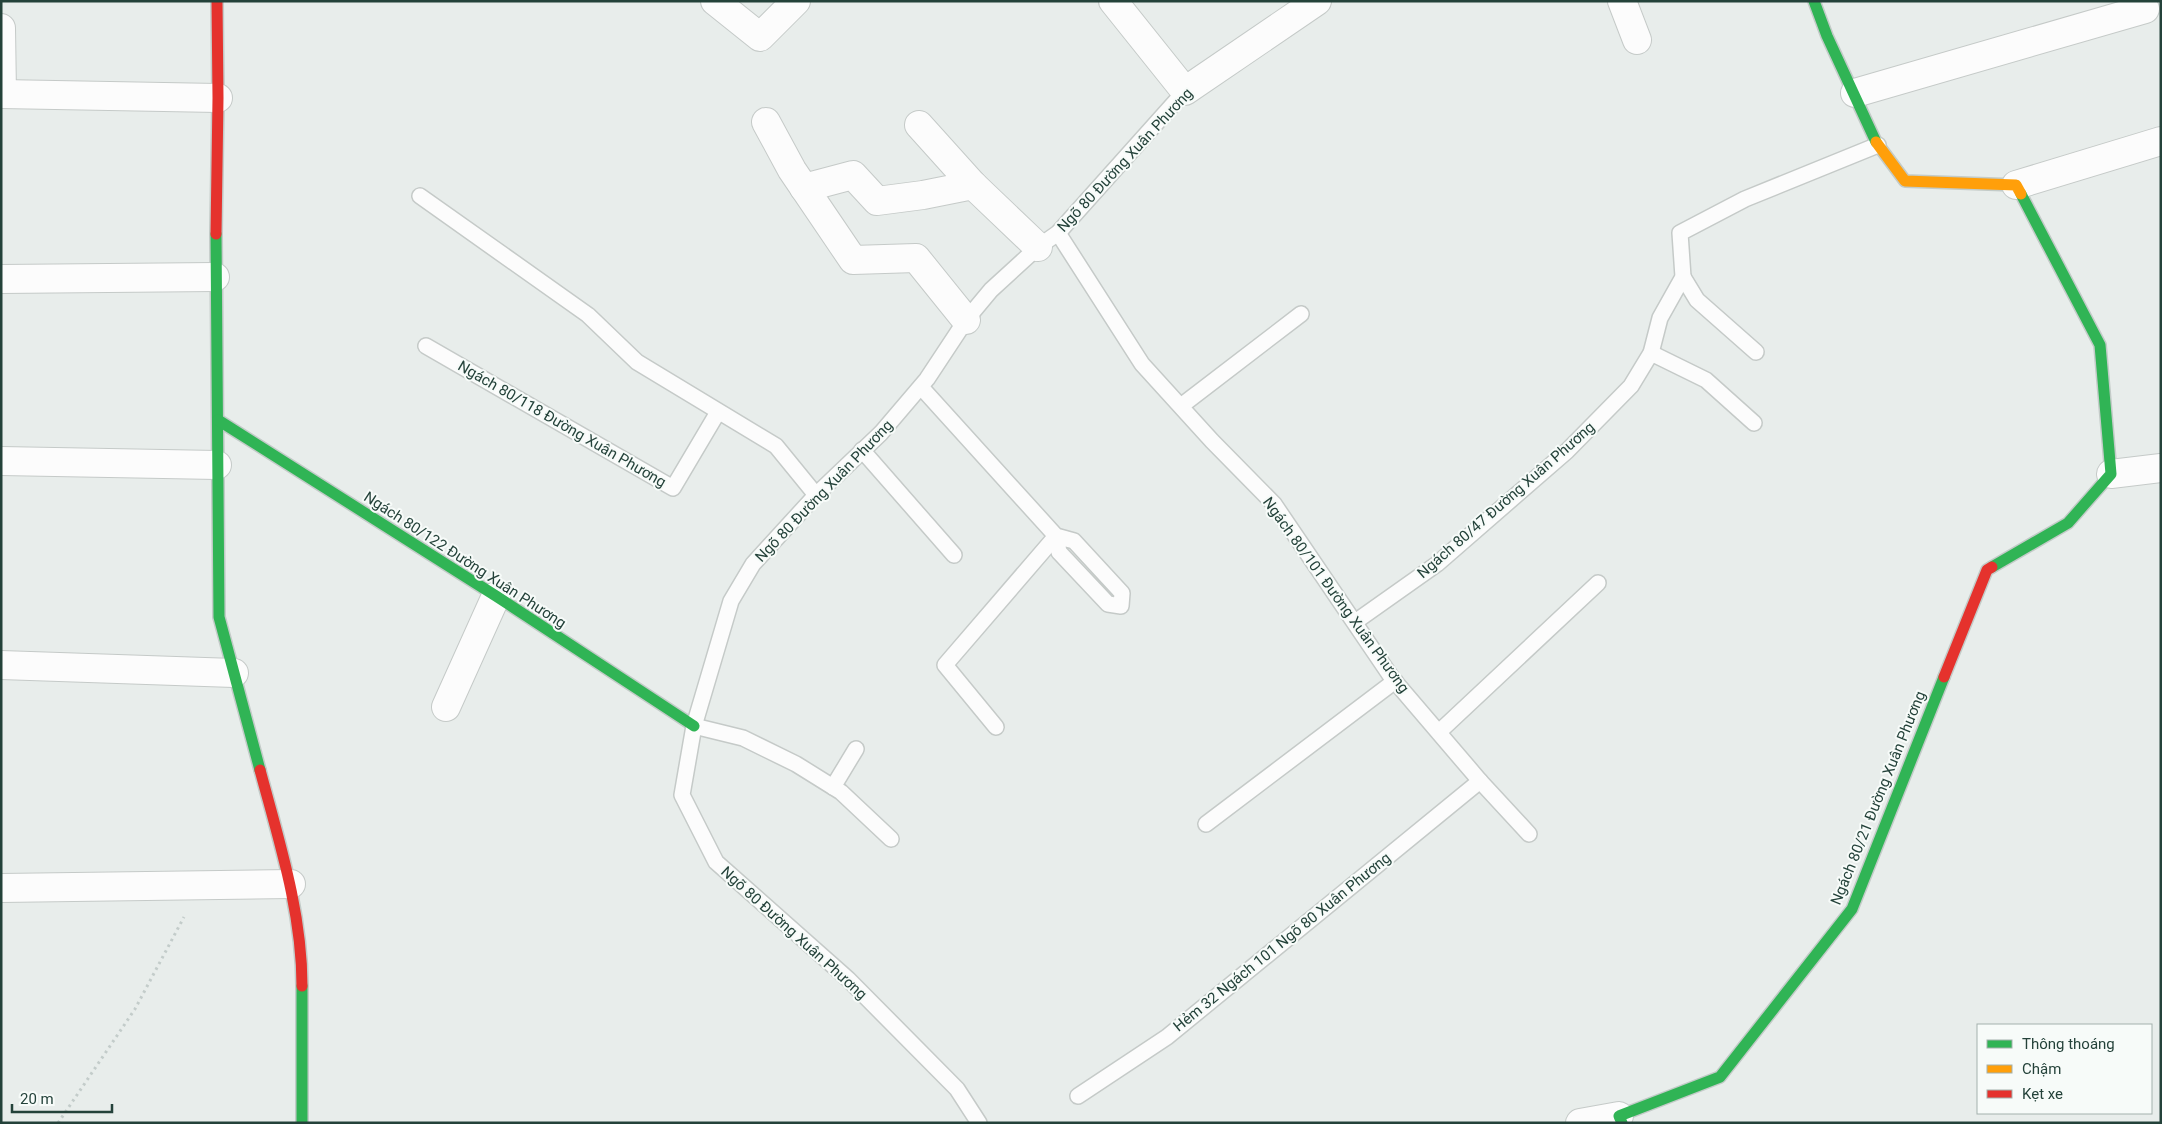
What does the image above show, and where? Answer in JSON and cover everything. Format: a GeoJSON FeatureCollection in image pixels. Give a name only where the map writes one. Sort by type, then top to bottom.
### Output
{"type":"FeatureCollection","features":[{"type":"Feature","properties":{"kind":"street"},"geometry":{"type":"LineString","coordinates":[[218,1],[215,278],[219,617],[291,884],[302,960],[302,1123]]}},
{"type":"Feature","properties":{"kind":"street"},"geometry":{"type":"LineString","coordinates":[[715,1],[760,38],[796,1]]}},
{"type":"Feature","properties":{"kind":"street"},"geometry":{"type":"LineString","coordinates":[[1113,1],[1185,91]]}},
{"type":"Feature","properties":{"kind":"street","name":"Ngõ 80 Đường Xuân Phương"},"geometry":{"type":"LineString","coordinates":[[1185,91],[1317,1]]}},
{"type":"Feature","properties":{"kind":"street"},"geometry":{"type":"LineString","coordinates":[[1622,1],[1636,40]]}},
{"type":"Feature","properties":{"kind":"street"},"geometry":{"type":"LineString","coordinates":[[1814,1],[1827,36],[1878,144],[1905,182],[2016,185],[2161,141]]}},
{"type":"Feature","properties":{"kind":"street"},"geometry":{"type":"LineString","coordinates":[[1855,93],[2145,9]]}},
{"type":"Feature","properties":{"kind":"street"},"geometry":{"type":"LineString","coordinates":[[1,28],[2,94],[218,98]]}},
{"type":"Feature","properties":{"kind":"street"},"geometry":{"type":"LineString","coordinates":[[766,122],[804,188],[853,260],[916,258],[966,320]]}},
{"type":"Feature","properties":{"kind":"street"},"geometry":{"type":"LineString","coordinates":[[919,125],[972,185],[1048,240]]}},
{"type":"Feature","properties":{"kind":"street"},"geometry":{"type":"LineString","coordinates":[[804,188],[853,175],[877,201],[923,195],[972,185]]}},
{"type":"Feature","properties":{"kind":"street"},"geometry":{"type":"LineString","coordinates":[[2016,185],[2100,345],[2110,474],[2161,468]]}},
{"type":"Feature","properties":{"kind":"street"},"geometry":{"type":"LineString","coordinates":[[1,279],[215,278]]}},
{"type":"Feature","properties":{"kind":"street","name":"Ngách 80/122 Đường Xuân Phương"},"geometry":{"type":"LineString","coordinates":[[218,420],[496,596],[694,726]]}},
{"type":"Feature","properties":{"kind":"street"},"geometry":{"type":"LineString","coordinates":[[1,461],[217,465]]}},
{"type":"Feature","properties":{"kind":"street","name":"Ngách 80/21 Đường Xuân Phương"},"geometry":{"type":"LineString","coordinates":[[1621,1120],[1720,1077],[1852,909],[1987,570],[2068,523],[2110,474]]}},
{"type":"Feature","properties":{"kind":"street"},"geometry":{"type":"LineString","coordinates":[[446,707],[496,596]]}},
{"type":"Feature","properties":{"kind":"street"},"geometry":{"type":"LineString","coordinates":[[1,665],[234,673]]}},
{"type":"Feature","properties":{"kind":"street"},"geometry":{"type":"LineString","coordinates":[[1,888],[291,884]]}},
{"type":"Feature","properties":{"kind":"street"},"geometry":{"type":"LineString","coordinates":[[1580,1123],[1621,1120]]}},
{"type":"Feature","properties":{"kind":"lane","name":"Ngõ 80 Đường Xuân Phương"},"geometry":{"type":"LineString","coordinates":[[979,1123],[958,1089],[862,993],[716,862],[682,795],[694,726],[731,601],[753,564],[816,496],[881,433],[921,387],[966,320],[991,290],[1048,240],[1185,91]]}},
{"type":"Feature","properties":{"kind":"lane"},"geometry":{"type":"LineString","coordinates":[[1756,352],[1697,300],[1683,278],[1680,233],[1745,199],[1878,144]]}},
{"type":"Feature","properties":{"kind":"lane"},"geometry":{"type":"LineString","coordinates":[[420,196],[588,315],[637,362],[776,446],[816,496]]}},
{"type":"Feature","properties":{"kind":"lane","name":"Ngách 80/101 Đường Xuân Phương"},"geometry":{"type":"LineString","coordinates":[[1048,240],[1142,364],[1212,441],[1274,504],[1395,681],[1480,781],[1529,834]]}},
{"type":"Feature","properties":{"kind":"lane","name":"Ngách 80/47 Đường Xuân Phương"},"geometry":{"type":"LineString","coordinates":[[1355,622],[1437,564],[1567,451],[1631,386],[1651,352],[1660,318],[1683,278]]}},
{"type":"Feature","properties":{"kind":"lane"},"geometry":{"type":"LineString","coordinates":[[1181,406],[1301,314]]}},
{"type":"Feature","properties":{"kind":"lane","name":"Ngách 80/118 Đường Xuân Phương"},"geometry":{"type":"LineString","coordinates":[[426,346],[673,488],[718,412]]}},
{"type":"Feature","properties":{"kind":"lane"},"geometry":{"type":"LineString","coordinates":[[1651,352],[1706,380],[1754,423]]}},
{"type":"Feature","properties":{"kind":"lane"},"geometry":{"type":"LineString","coordinates":[[921,387],[1056,536],[1074,541],[1122,593],[1121,606],[1108,604]]}},
{"type":"Feature","properties":{"kind":"lane"},"geometry":{"type":"LineString","coordinates":[[862,450],[954,555]]}},
{"type":"Feature","properties":{"kind":"lane"},"geometry":{"type":"LineString","coordinates":[[996,727],[944,665],[1056,536]]}},
{"type":"Feature","properties":{"kind":"lane"},"geometry":{"type":"LineString","coordinates":[[1439,732],[1598,583]]}},
{"type":"Feature","properties":{"kind":"lane"},"geometry":{"type":"LineString","coordinates":[[1206,824],[1395,681]]}},
{"type":"Feature","properties":{"kind":"lane"},"geometry":{"type":"LineString","coordinates":[[694,726],[743,738],[796,764],[842,792],[891,839]]}},
{"type":"Feature","properties":{"kind":"lane"},"geometry":{"type":"LineString","coordinates":[[833,787],[856,749]]}},
{"type":"Feature","properties":{"kind":"lane","name":"Hẻm 32 Ngách 101 Ngõ 80 Xuân Phương"},"geometry":{"type":"LineString","coordinates":[[1078,1096],[1167,1037],[1480,781]]}},
{"type":"Feature","properties":{"kind":"path"},"geometry":{"type":"LineString","coordinates":[[58,1123],[135,1009],[201,886]]}},
{"type":"Feature","properties":{"kind":"traffic: fast"},"geometry":{"type":"LineString","coordinates":[[1814,1],[1827,36],[1876,142]]}},
{"type":"Feature","properties":{"kind":"traffic: fast"},"geometry":{"type":"LineString","coordinates":[[1992,567],[2068,523],[2111,474],[2100,345],[2021,194]]}},
{"type":"Feature","properties":{"kind":"traffic: fast"},"geometry":{"type":"LineString","coordinates":[[216,234],[219,617],[260,770]]}},
{"type":"Feature","properties":{"kind":"traffic: fast"},"geometry":{"type":"LineString","coordinates":[[218,420],[496,596],[694,726]]}},
{"type":"Feature","properties":{"kind":"traffic: fast"},"geometry":{"type":"LineString","coordinates":[[1622,1123],[1619,1116],[1720,1077],[1852,909],[1944,677]]}},
{"type":"Feature","properties":{"kind":"traffic: fast"},"geometry":{"type":"LineString","coordinates":[[302,986],[302,1123]]}},
{"type":"Feature","properties":{"kind":"traffic: slow"},"geometry":{"type":"LineString","coordinates":[[1876,142],[1905,181],[2016,185],[2021,194]]}},
{"type":"Feature","properties":{"kind":"traffic: jam"},"geometry":{"type":"LineString","coordinates":[[216,234],[217,1]]}},
{"type":"Feature","properties":{"kind":"traffic: jam"},"geometry":{"type":"LineString","coordinates":[[1944,677],[1987,570],[1992,567]]}},
{"type":"Feature","properties":{"kind":"traffic: jam"},"geometry":{"type":"LineString","coordinates":[[260,770],[282,850],[294,904],[301,958],[302,986]]}}]}
